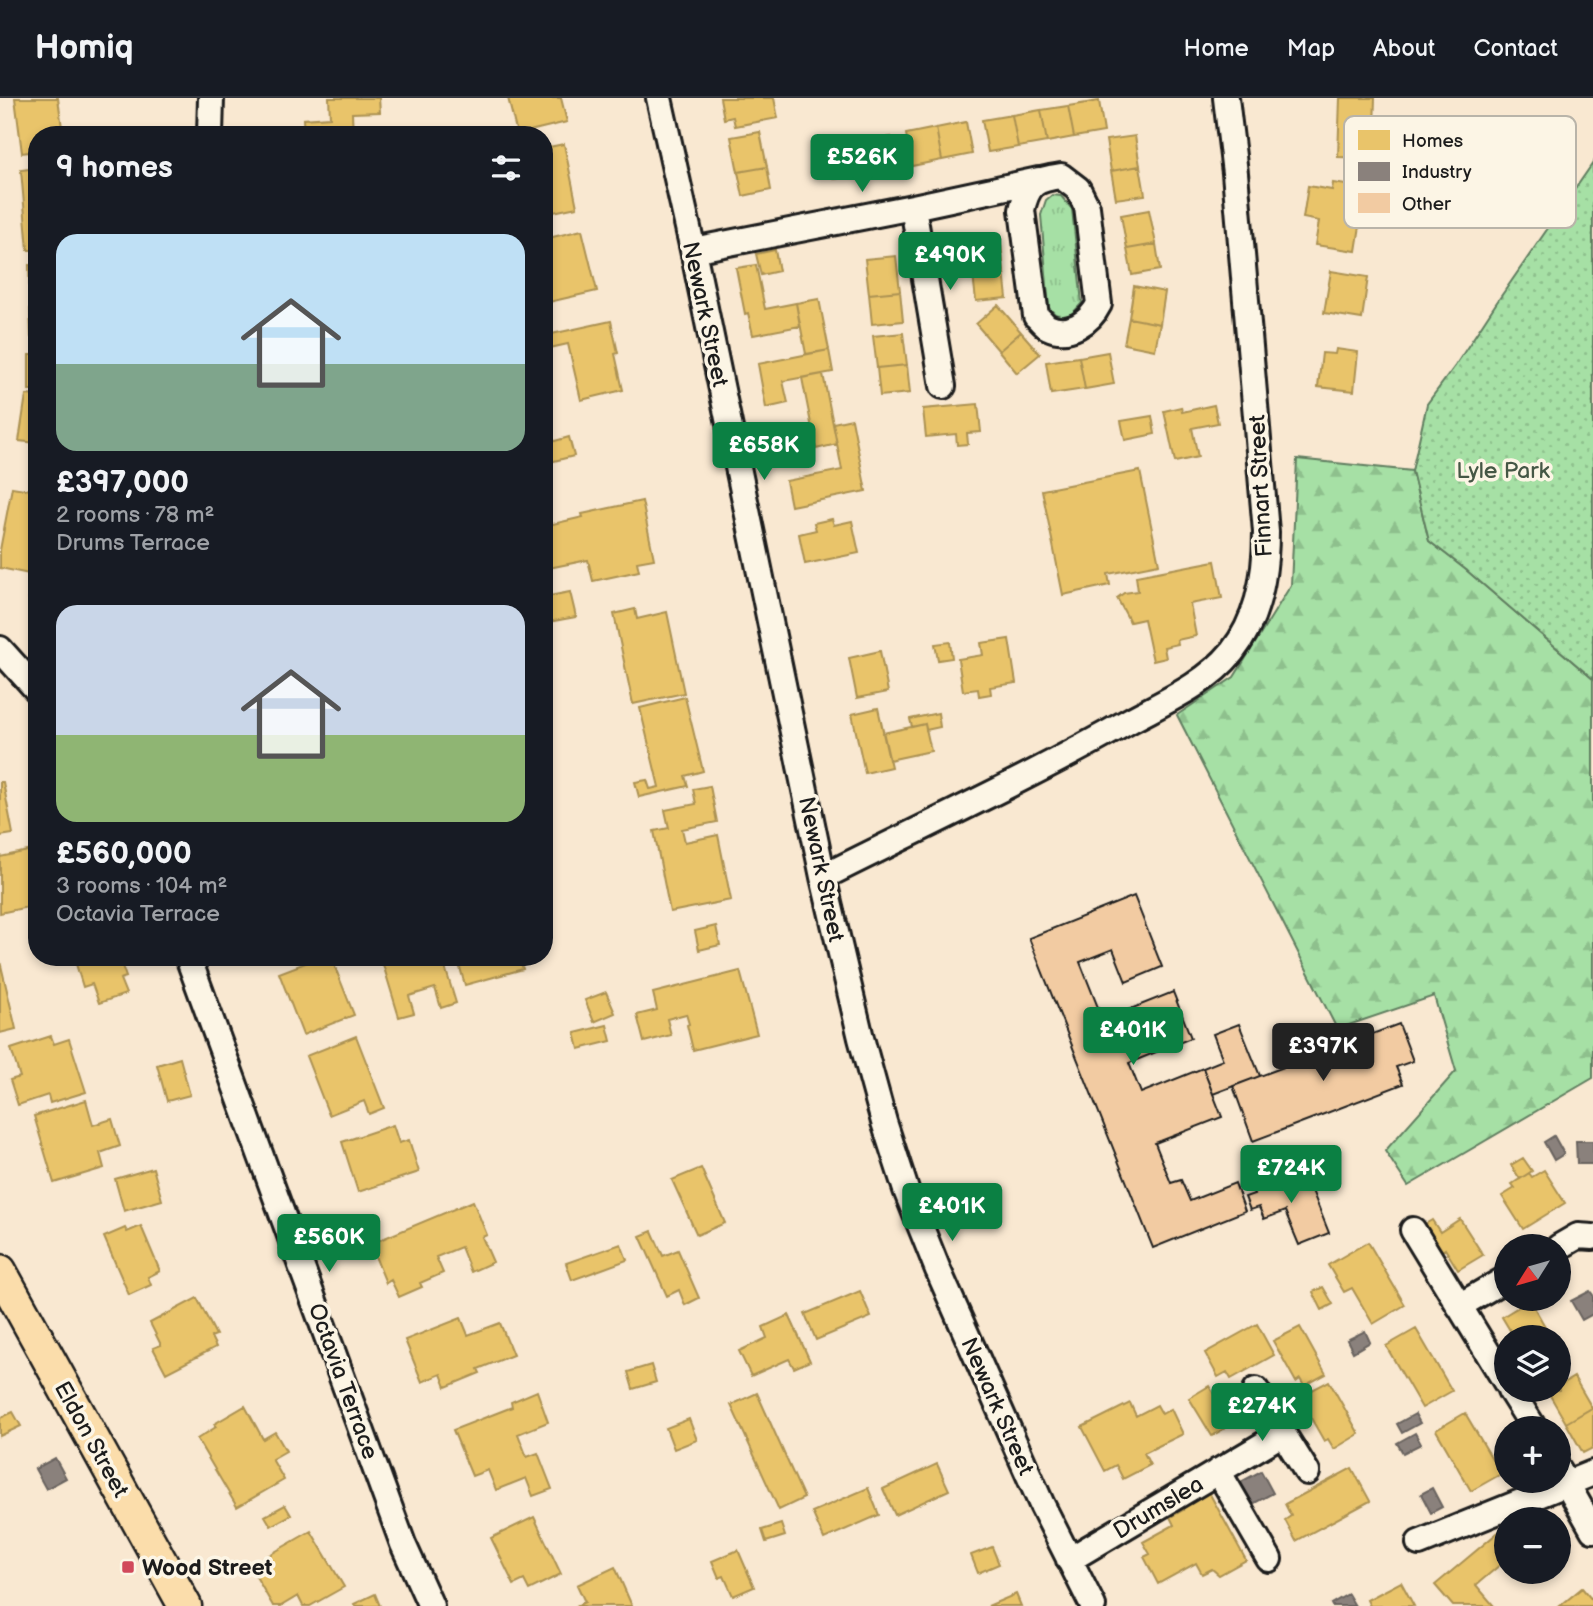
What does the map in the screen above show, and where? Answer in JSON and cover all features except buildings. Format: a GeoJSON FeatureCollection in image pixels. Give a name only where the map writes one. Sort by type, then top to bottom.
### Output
{"type":"FeatureCollection","features":[{"type":"Feature","properties":{"kind":"main road","name":"Eldon Street"},"geometry":{"type":"LineString","coordinates":[[0,1272],[185,1606]]}},
{"type":"Feature","properties":{"kind":"street"},"geometry":{"type":"LineString","coordinates":[[210,126],[211,98]]}},
{"type":"Feature","properties":{"kind":"street","name":"Newark Street"},"geometry":{"type":"LineString","coordinates":[[659,98],[823,877],[884,1122],[906,1190],[1010,1437],[1093,1606]]}},
{"type":"Feature","properties":{"kind":"street","name":"Finnart Street"},"geometry":{"type":"LineString","coordinates":[[823,877],[1098,739],[1197,683],[1231,653],[1243,636],[1260,597],[1266,532],[1226,98]]}},
{"type":"Feature","properties":{"kind":"street"},"geometry":{"type":"LineString","coordinates":[[693,250],[913,207],[1039,180],[1060,176],[1078,189],[1087,207],[1099,304],[1095,313],[1075,328],[1062,330],[1046,327],[1036,316],[1022,210],[1026,193],[1039,180]]}},
{"type":"Feature","properties":{"kind":"street"},"geometry":{"type":"LineString","coordinates":[[913,207],[943,386]]}},
{"type":"Feature","properties":{"kind":"street"},"geometry":{"type":"LineString","coordinates":[[0,649],[28,680]]}},
{"type":"Feature","properties":{"kind":"street","name":"Octavia Terrace"},"geometry":{"type":"LineString","coordinates":[[191,966],[403,1544],[431,1606]]}},
{"type":"Feature","properties":{"kind":"street"},"geometry":{"type":"LineString","coordinates":[[1413,1230],[1494,1363]]}},
{"type":"Feature","properties":{"kind":"street"},"geometry":{"type":"LineString","coordinates":[[1572,1239],[1578,1236],[1593,1237]]}},
{"type":"Feature","properties":{"kind":"street"},"geometry":{"type":"LineString","coordinates":[[1459,1306],[1494,1286]]}},
{"type":"Feature","properties":{"kind":"street"},"geometry":{"type":"LineString","coordinates":[[1256,1390],[1307,1472]]}},
{"type":"Feature","properties":{"kind":"street","name":"Drumslea"},"geometry":{"type":"LineString","coordinates":[[1069,1560],[1283,1433]]}},
{"type":"Feature","properties":{"kind":"street"},"geometry":{"type":"LineString","coordinates":[[1218,1471],[1269,1559]]}},
{"type":"Feature","properties":{"kind":"street"},"geometry":{"type":"LineString","coordinates":[[1571,1475],[1593,1473]]}},
{"type":"Feature","properties":{"kind":"street"},"geometry":{"type":"LineString","coordinates":[[1571,1490],[1593,1530]]}},
{"type":"Feature","properties":{"kind":"street"},"geometry":{"type":"LineString","coordinates":[[1419,1543],[1526,1493]]}},
{"type":"Feature","properties":{"kind":"green space","name":"Lyle Park"},"geometry":{"type":"Polygon","coordinates":[[[1593,163],[1593,679],[1429,541],[1412,471],[1427,404],[1548,228],[1576,228],[1576,188],[1593,163]]]}},
{"type":"Feature","properties":{"kind":"green space"},"geometry":{"type":"Polygon","coordinates":[[[1052,195],[1061,196],[1072,209],[1082,303],[1072,314],[1063,317],[1049,308],[1041,215],[1046,200],[1052,195]]]}},
{"type":"Feature","properties":{"kind":"green space"},"geometry":{"type":"Polygon","coordinates":[[[1297,459],[1412,471],[1429,541],[1593,679],[1593,1078],[1408,1186],[1385,1151],[1456,1071],[1434,996],[1337,1029],[1177,715],[1234,677],[1291,585],[1297,459]]]}},
{"type":"Feature","properties":{"kind":"place","name":"Wood Street"},"geometry":{"type":"Point","coordinates":[128,1567]}}]}
